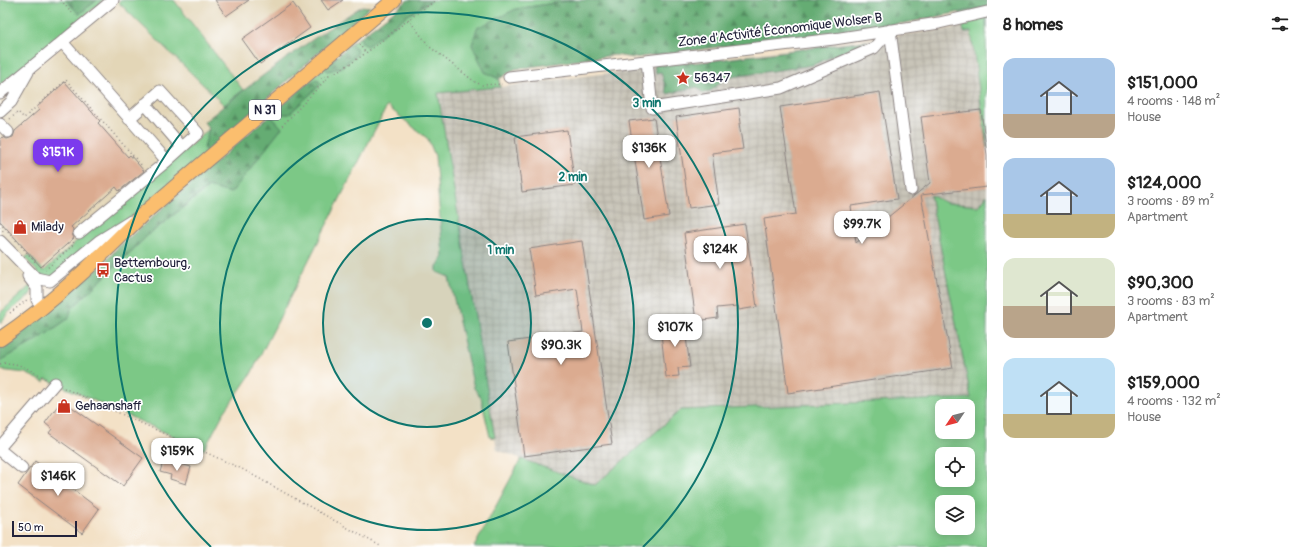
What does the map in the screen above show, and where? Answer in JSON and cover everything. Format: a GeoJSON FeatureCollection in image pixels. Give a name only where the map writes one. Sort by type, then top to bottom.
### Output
{"type":"FeatureCollection","features":[{"type":"Feature","properties":{"kind":"main road","name":"N 31"},"geometry":{"type":"LineString","coordinates":[[0,339],[67,285],[142,215],[394,0]]}},
{"type":"Feature","properties":{"kind":"main road","name":"N 31"},"geometry":{"type":"LineString","coordinates":[[0,329],[33,299],[102,244],[142,215]]}},
{"type":"Feature","properties":{"kind":"main road"},"geometry":{"type":"LineString","coordinates":[[0,335],[31,311],[33,299]]}},
{"type":"Feature","properties":{"kind":"street"},"geometry":{"type":"LineString","coordinates":[[0,93],[112,0]]}},
{"type":"Feature","properties":{"kind":"street","name":"Zone d'Activité Économique Wolser B"},"geometry":{"type":"LineString","coordinates":[[510,77],[834,39],[939,23],[987,12]]}},
{"type":"Feature","properties":{"kind":"street"},"geometry":{"type":"LineString","coordinates":[[647,61],[652,108],[781,88],[874,48],[890,30]]}},
{"type":"Feature","properties":{"kind":"street"},"geometry":{"type":"LineString","coordinates":[[890,30],[911,190]]}},
{"type":"Feature","properties":{"kind":"street"},"geometry":{"type":"LineString","coordinates":[[62,42],[167,161]]}},
{"type":"Feature","properties":{"kind":"street"},"geometry":{"type":"LineString","coordinates":[[0,112],[11,102],[30,68]]}},
{"type":"Feature","properties":{"kind":"street"},"geometry":{"type":"LineString","coordinates":[[0,106],[9,93],[15,80]]}},
{"type":"Feature","properties":{"kind":"street"},"geometry":{"type":"LineString","coordinates":[[79,233],[167,161],[198,133],[160,91],[129,118]]}},
{"type":"Feature","properties":{"kind":"street"},"geometry":{"type":"LineString","coordinates":[[145,104],[182,147]]}},
{"type":"Feature","properties":{"kind":"street"},"geometry":{"type":"LineString","coordinates":[[0,241],[16,260],[36,278],[50,281],[99,241],[142,215]]}},
{"type":"Feature","properties":{"kind":"street"},"geometry":{"type":"LineString","coordinates":[[16,260],[21,269],[37,288],[33,299]]}},
{"type":"Feature","properties":{"kind":"street"},"geometry":{"type":"LineString","coordinates":[[0,447],[55,383]]}},
{"type":"Feature","properties":{"kind":"street"},"geometry":{"type":"LineString","coordinates":[[0,450],[22,468]]}},
{"type":"Feature","properties":{"kind":"path"},"geometry":{"type":"LineString","coordinates":[[61,0],[69,10],[81,19]]}},
{"type":"Feature","properties":{"kind":"path"},"geometry":{"type":"LineString","coordinates":[[317,79],[344,69],[408,18],[437,0]]}},
{"type":"Feature","properties":{"kind":"path"},"geometry":{"type":"LineString","coordinates":[[408,18],[430,47],[475,82],[482,85],[502,84],[510,77]]}},
{"type":"Feature","properties":{"kind":"path"},"geometry":{"type":"LineString","coordinates":[[282,126],[331,74]]}},
{"type":"Feature","properties":{"kind":"path"},"geometry":{"type":"LineString","coordinates":[[3,127],[18,112],[24,118],[66,80],[150,175]]}},
{"type":"Feature","properties":{"kind":"path"},"geometry":{"type":"LineString","coordinates":[[0,222],[38,266]]}},
{"type":"Feature","properties":{"kind":"path"},"geometry":{"type":"LineString","coordinates":[[44,271],[74,244]]}},
{"type":"Feature","properties":{"kind":"path"},"geometry":{"type":"LineString","coordinates":[[10,312],[33,299]]}},
{"type":"Feature","properties":{"kind":"path"},"geometry":{"type":"LineString","coordinates":[[0,364],[10,363],[27,368],[55,383],[242,469],[382,547]]}},
{"type":"Feature","properties":{"kind":"shaded area"},"geometry":{"type":"Polygon","coordinates":[[[174,0],[377,0],[370,7],[362,6],[321,33],[243,90],[174,0]]]}},
{"type":"Feature","properties":{"kind":"shaded area"},"geometry":{"type":"Polygon","coordinates":[[[118,2],[224,105],[204,122],[209,129],[169,164],[108,212],[43,271],[29,255],[41,276],[0,313],[0,99],[118,2]]]}},
{"type":"Feature","properties":{"kind":"shaded area"},"geometry":{"type":"Polygon","coordinates":[[[963,27],[964,32],[970,32],[987,148],[987,195],[979,206],[947,203],[930,196],[971,398],[681,410],[595,485],[497,450],[438,93],[500,87],[963,27]]]}},
{"type":"Feature","properties":{"kind":"green space"},"geometry":{"type":"Polygon","coordinates":[[[0,0],[66,0],[79,14],[97,0],[104,0],[0,85],[0,0]]]}},
{"type":"Feature","properties":{"kind":"green space"},"geometry":{"type":"Polygon","coordinates":[[[66,0],[97,0],[79,14],[66,0]]]}},
{"type":"Feature","properties":{"kind":"green space"},"geometry":{"type":"Polygon","coordinates":[[[121,0],[174,0],[243,90],[224,105],[118,2],[121,0]]]}},
{"type":"Feature","properties":{"kind":"green space"},"geometry":{"type":"Polygon","coordinates":[[[408,0],[432,0],[405,17],[367,46],[362,43],[360,37],[408,0]]]}},
{"type":"Feature","properties":{"kind":"green space"},"geometry":{"type":"Polygon","coordinates":[[[432,0],[574,0],[516,9],[485,72],[499,79],[500,87],[438,93],[495,438],[490,437],[481,398],[474,388],[449,277],[437,272],[437,267],[443,256],[435,156],[428,139],[387,106],[251,374],[223,414],[204,450],[46,379],[44,382],[25,373],[0,370],[0,361],[39,339],[69,318],[71,309],[147,236],[282,129],[270,115],[279,108],[282,113],[289,114],[321,84],[305,85],[337,55],[327,71],[340,68],[357,54],[350,44],[360,37],[405,17],[432,0]]]}},
{"type":"Feature","properties":{"kind":"green space"},"geometry":{"type":"Polygon","coordinates":[[[574,0],[987,0],[987,28],[986,7],[905,23],[633,58],[615,55],[515,69],[499,79],[485,72],[472,45],[477,28],[516,9],[574,0]]]}},
{"type":"Feature","properties":{"kind":"green space"},"geometry":{"type":"Polygon","coordinates":[[[362,6],[370,7],[207,152],[204,148],[209,129],[204,122],[242,91],[321,33],[362,6]]]}},
{"type":"Feature","properties":{"kind":"green space"},"geometry":{"type":"Polygon","coordinates":[[[986,6],[987,148],[971,32],[964,32],[960,13],[986,6]]]}},
{"type":"Feature","properties":{"kind":"green space"},"geometry":{"type":"Polygon","coordinates":[[[867,41],[813,65],[725,78],[712,90],[703,93],[697,87],[667,94],[661,72],[656,73],[654,65],[702,62],[867,41]]]}},
{"type":"Feature","properties":{"kind":"green space"},"geometry":{"type":"Polygon","coordinates":[[[350,44],[356,48],[357,54],[340,68],[327,71],[325,68],[350,44]]]}},
{"type":"Feature","properties":{"kind":"green space"},"geometry":{"type":"Polygon","coordinates":[[[317,79],[321,84],[289,114],[282,114],[279,108],[305,85],[317,79]]]}},
{"type":"Feature","properties":{"kind":"green space"},"geometry":{"type":"Polygon","coordinates":[[[270,115],[282,128],[231,193],[208,187],[147,236],[71,309],[69,318],[39,339],[0,361],[0,347],[26,328],[94,272],[117,248],[270,115]]]}},
{"type":"Feature","properties":{"kind":"green space"},"geometry":{"type":"Polygon","coordinates":[[[209,129],[204,148],[207,152],[138,212],[53,277],[41,276],[25,258],[29,255],[44,271],[108,212],[169,164],[209,129]]]}},
{"type":"Feature","properties":{"kind":"green space"},"geometry":{"type":"Polygon","coordinates":[[[930,195],[947,203],[979,206],[987,195],[987,547],[474,547],[521,459],[595,485],[681,410],[935,399],[935,439],[975,439],[975,399],[947,399],[971,398],[930,195]]]}},
{"type":"Feature","properties":{"kind":"green space"},"geometry":{"type":"Polygon","coordinates":[[[30,286],[32,290],[30,295],[8,313],[0,324],[0,313],[30,286]]]}},
{"type":"Feature","properties":{"kind":"building"},"geometry":{"type":"Polygon","coordinates":[[[215,0],[249,0],[226,16],[215,0]]]}},
{"type":"Feature","properties":{"kind":"building"},"geometry":{"type":"Polygon","coordinates":[[[321,0],[343,0],[328,10],[321,0]]]}},
{"type":"Feature","properties":{"kind":"building"},"geometry":{"type":"Polygon","coordinates":[[[293,3],[310,28],[260,64],[242,39],[293,3]]]}},
{"type":"Feature","properties":{"kind":"building"},"geometry":{"type":"Polygon","coordinates":[[[65,82],[100,121],[98,123],[128,157],[130,155],[144,171],[119,191],[116,187],[71,227],[73,229],[72,234],[74,238],[41,267],[0,221],[0,139],[3,137],[7,139],[13,137],[15,131],[39,110],[37,107],[65,82]]]}},
{"type":"Feature","properties":{"kind":"building"},"geometry":{"type":"Polygon","coordinates":[[[880,92],[897,199],[851,206],[856,243],[930,183],[921,117],[981,110],[987,155],[987,187],[921,195],[953,368],[788,393],[764,219],[796,214],[780,107],[880,92]]]}},
{"type":"Feature","properties":{"kind":"building"},"geometry":{"type":"Polygon","coordinates":[[[739,108],[741,123],[739,123],[743,149],[712,153],[719,204],[689,208],[676,117],[739,108]]]}},
{"type":"Feature","properties":{"kind":"building"},"geometry":{"type":"Polygon","coordinates":[[[654,118],[669,216],[644,220],[629,121],[654,118]]]}},
{"type":"Feature","properties":{"kind":"building"},"geometry":{"type":"Polygon","coordinates":[[[567,130],[575,185],[522,192],[515,137],[567,130]]]}},
{"type":"Feature","properties":{"kind":"building"},"geometry":{"type":"Polygon","coordinates":[[[745,224],[757,307],[739,310],[738,306],[717,308],[718,318],[696,321],[684,233],[745,224]]]}},
{"type":"Feature","properties":{"kind":"building"},"geometry":{"type":"Polygon","coordinates":[[[582,241],[612,444],[524,456],[508,342],[583,332],[577,289],[536,295],[529,249],[582,241]]]}},
{"type":"Feature","properties":{"kind":"building"},"geometry":{"type":"Polygon","coordinates":[[[684,322],[690,367],[678,368],[679,376],[666,377],[660,325],[684,322]]]}},
{"type":"Feature","properties":{"kind":"building"},"geometry":{"type":"Polygon","coordinates":[[[62,400],[143,458],[123,486],[49,433],[52,429],[45,423],[62,400]]]}},
{"type":"Feature","properties":{"kind":"building"},"geometry":{"type":"Polygon","coordinates":[[[35,461],[99,509],[82,533],[18,485],[35,461]]]}},
{"type":"Feature","properties":{"kind":"building"},"geometry":{"type":"Polygon","coordinates":[[[163,462],[176,466],[177,463],[191,467],[186,484],[170,479],[171,475],[160,472],[163,462]]]}},
{"type":"Feature","properties":{"kind":"place","name":"56347"},"geometry":{"type":"Point","coordinates":[683,78]}},
{"type":"Feature","properties":{"kind":"place","name":"Milady"},"geometry":{"type":"Point","coordinates":[20,227]}},
{"type":"Feature","properties":{"kind":"place","name":"Bettembourg, Cactus"},"geometry":{"type":"Point","coordinates":[103,270]}},
{"type":"Feature","properties":{"kind":"place","name":"Gehaanshaff"},"geometry":{"type":"Point","coordinates":[64,406]}}]}
